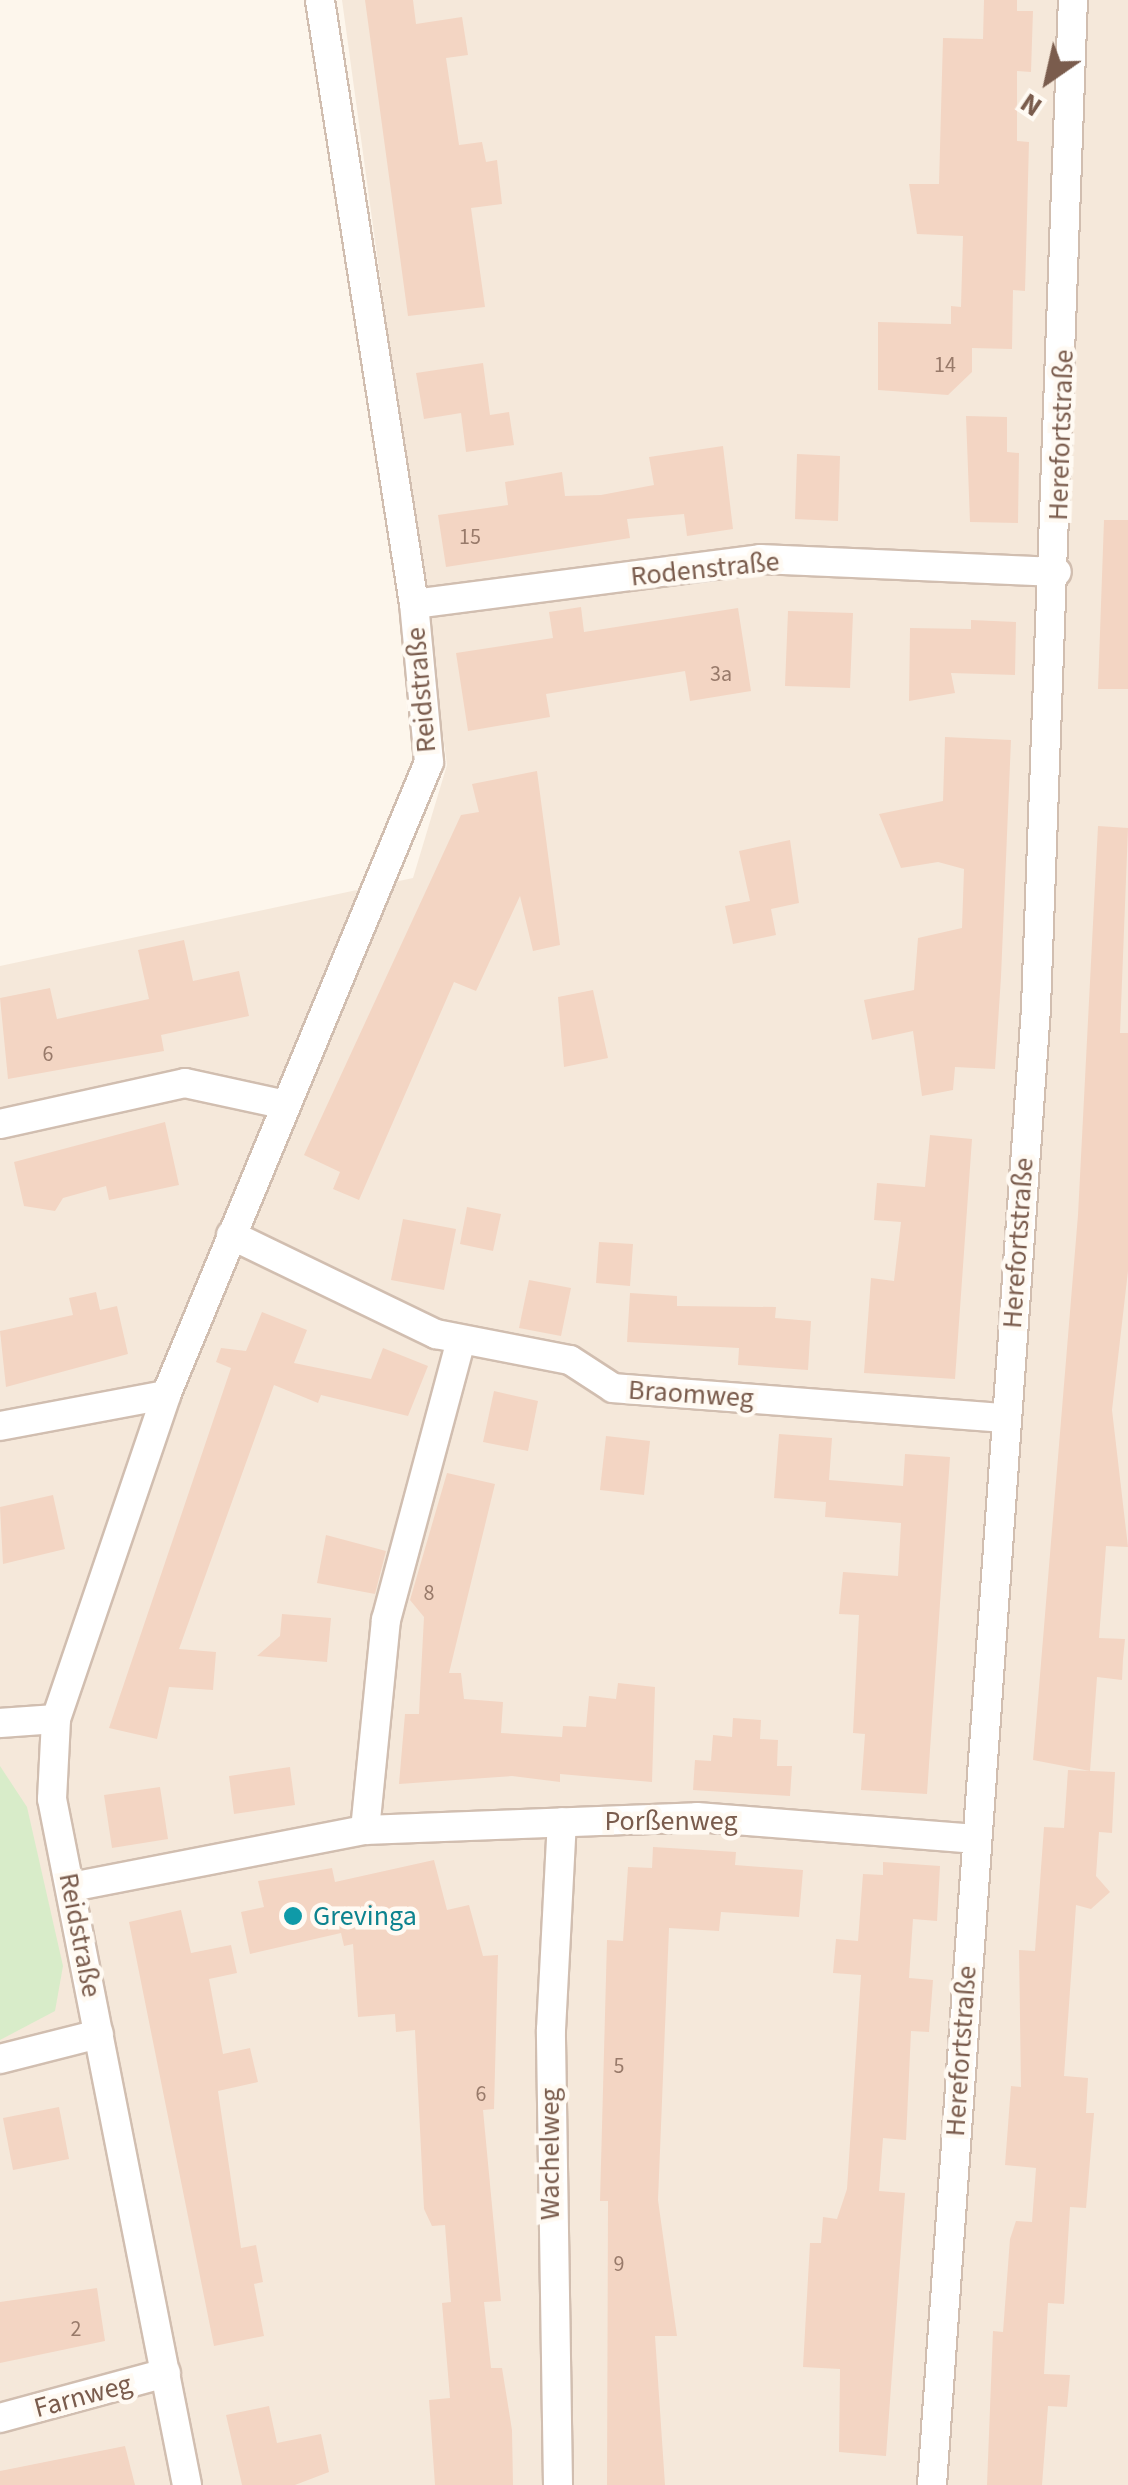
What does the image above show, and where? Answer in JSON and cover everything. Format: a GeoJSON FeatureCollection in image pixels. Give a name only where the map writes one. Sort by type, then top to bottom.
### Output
{"type":"FeatureCollection","features":[{"type":"Feature","properties":{"kind":"street","name":"Reidstraße"},"geometry":{"type":"LineString","coordinates":[[187,2485],[52,1799],[56,1719],[166,1395],[429,762],[414,604],[320,0]]}},
{"type":"Feature","properties":{"kind":"street","name":"Herefortstraße"},"geometry":{"type":"LineString","coordinates":[[932,2485],[1057,572],[1073,0]]}},
{"type":"Feature","properties":{"kind":"street","name":"Rodenstraße"},"geometry":{"type":"LineString","coordinates":[[414,604],[760,559],[1057,572]]}},
{"type":"Feature","properties":{"kind":"street"},"geometry":{"type":"LineString","coordinates":[[0,1124],[185,1083],[286,1106]]}},
{"type":"Feature","properties":{"kind":"street","name":"Braomweg"},"geometry":{"type":"LineString","coordinates":[[231,1235],[460,1340],[570,1360],[613,1388],[1004,1418]]}},
{"type":"Feature","properties":{"kind":"street"},"geometry":{"type":"LineString","coordinates":[[365,1830],[389,1603],[460,1340]]}},
{"type":"Feature","properties":{"kind":"street"},"geometry":{"type":"LineString","coordinates":[[0,1426],[166,1395]]}},
{"type":"Feature","properties":{"kind":"street"},"geometry":{"type":"LineString","coordinates":[[0,1723],[56,1719]]}},
{"type":"Feature","properties":{"kind":"street","name":"Porßenweg"},"geometry":{"type":"LineString","coordinates":[[71,1887],[365,1830],[697,1818],[976,1839]]}},
{"type":"Feature","properties":{"kind":"street","name":"Wachelweg"},"geometry":{"type":"LineString","coordinates":[[558,2485],[551,2049],[562,1822]]}},
{"type":"Feature","properties":{"kind":"street"},"geometry":{"type":"LineString","coordinates":[[0,2059],[100,2034]]}},
{"type":"Feature","properties":{"kind":"street","name":"Farnweg"},"geometry":{"type":"LineString","coordinates":[[0,2418],[166,2373]]}},
{"type":"Feature","properties":{"kind":"shaded area"},"geometry":{"type":"Polygon","coordinates":[[[342,0],[1128,0],[1128,2485],[0,2485],[0,966],[413,878],[447,765],[342,0]]]}},
{"type":"Feature","properties":{"kind":"green space"},"geometry":{"type":"Polygon","coordinates":[[[0,1766],[27,1807],[63,1966],[55,2011],[0,2040],[0,1766]]]}},
{"type":"Feature","properties":{"kind":"building"},"geometry":{"type":"Polygon","coordinates":[[[365,0],[413,0],[416,24],[462,17],[468,55],[446,58],[459,145],[482,142],[486,162],[497,160],[502,204],[471,208],[485,307],[408,316],[365,0]]]}},
{"type":"Feature","properties":{"kind":"building"},"geometry":{"type":"Polygon","coordinates":[[[984,0],[1017,0],[1017,11],[1033,11],[1031,72],[1017,71],[1017,141],[1029,142],[1025,291],[1013,290],[1012,349],[972,348],[972,372],[948,395],[878,390],[878,322],[951,324],[951,306],[961,307],[963,236],[917,234],[909,184],[939,184],[943,38],[983,39],[984,0]]]}},
{"type":"Feature","properties":{"kind":"building"},"geometry":{"type":"Polygon","coordinates":[[[483,363],[490,415],[509,412],[514,445],[466,452],[461,413],[424,419],[416,373],[483,363]]]}},
{"type":"Feature","properties":{"kind":"building"},"geometry":{"type":"Polygon","coordinates":[[[966,416],[1007,417],[1007,452],[1019,453],[1018,523],[970,522],[966,416]]]}},
{"type":"Feature","properties":{"kind":"building"},"geometry":{"type":"Polygon","coordinates":[[[723,446],[733,529],[687,536],[684,514],[627,519],[630,538],[446,567],[438,515],[508,505],[505,482],[562,472],[565,496],[601,495],[654,485],[649,457],[723,446]]]}},
{"type":"Feature","properties":{"kind":"building"},"geometry":{"type":"Polygon","coordinates":[[[797,454],[840,456],[838,521],[795,519],[797,454]]]}},
{"type":"Feature","properties":{"kind":"building"},"geometry":{"type":"Polygon","coordinates":[[[1104,520],[1128,520],[1128,689],[1098,689],[1104,520]]]}},
{"type":"Feature","properties":{"kind":"building"},"geometry":{"type":"Polygon","coordinates":[[[581,607],[584,632],[738,608],[751,691],[690,701],[685,671],[546,694],[550,717],[468,731],[456,653],[553,638],[549,612],[581,607]]]}},
{"type":"Feature","properties":{"kind":"building"},"geometry":{"type":"Polygon","coordinates":[[[788,611],[853,613],[850,688],[785,686],[788,611]]]}},
{"type":"Feature","properties":{"kind":"building"},"geometry":{"type":"Polygon","coordinates":[[[971,620],[1016,622],[1015,675],[951,673],[955,693],[909,701],[910,628],[971,629],[971,620]]]}},
{"type":"Feature","properties":{"kind":"building"},"geometry":{"type":"Polygon","coordinates":[[[945,737],[1011,740],[1001,977],[995,1069],[955,1067],[953,1090],[922,1096],[913,1031],[872,1040],[864,1000],[914,990],[918,938],[962,928],[964,869],[938,862],[901,868],[879,814],[943,801],[945,737]]]}},
{"type":"Feature","properties":{"kind":"building"},"geometry":{"type":"Polygon","coordinates":[[[537,771],[560,945],[533,951],[520,896],[476,991],[454,982],[359,1200],[333,1189],[340,1172],[304,1155],[461,815],[479,812],[472,784],[537,771]]]}},
{"type":"Feature","properties":{"kind":"building"},"geometry":{"type":"Polygon","coordinates":[[[1098,826],[1128,828],[1120,1033],[1128,1033],[1128,1271],[1112,1410],[1128,1547],[1106,1546],[1099,1638],[1125,1639],[1122,1680],[1097,1677],[1090,1771],[1033,1760],[1078,1215],[1098,826]]]}},
{"type":"Feature","properties":{"kind":"building"},"geometry":{"type":"Polygon","coordinates":[[[790,840],[799,903],[771,909],[776,935],[733,944],[725,906],[750,901],[739,851],[790,840]]]}},
{"type":"Feature","properties":{"kind":"building"},"geometry":{"type":"Polygon","coordinates":[[[184,940],[193,981],[239,971],[249,1016],[161,1035],[164,1051],[8,1079],[0,998],[50,988],[57,1019],[149,999],[138,950],[184,940]]]}},
{"type":"Feature","properties":{"kind":"building"},"geometry":{"type":"Polygon","coordinates":[[[593,990],[608,1058],[564,1067],[558,997],[593,990]]]}},
{"type":"Feature","properties":{"kind":"building"},"geometry":{"type":"Polygon","coordinates":[[[165,1122],[179,1185],[109,1200],[106,1186],[63,1198],[55,1211],[24,1206],[14,1162],[165,1122]]]}},
{"type":"Feature","properties":{"kind":"building"},"geometry":{"type":"Polygon","coordinates":[[[930,1135],[972,1139],[955,1379],[864,1373],[871,1278],[894,1281],[901,1222],[874,1220],[877,1183],[925,1187],[930,1135]]]}},
{"type":"Feature","properties":{"kind":"building"},"geometry":{"type":"Polygon","coordinates":[[[467,1207],[501,1214],[493,1251],[460,1244],[467,1207]]]}},
{"type":"Feature","properties":{"kind":"building"},"geometry":{"type":"Polygon","coordinates":[[[403,1219],[456,1229],[444,1290],[391,1280],[403,1219]]]}},
{"type":"Feature","properties":{"kind":"building"},"geometry":{"type":"Polygon","coordinates":[[[599,1242],[633,1244],[630,1286],[596,1283],[599,1242]]]}},
{"type":"Feature","properties":{"kind":"building"},"geometry":{"type":"Polygon","coordinates":[[[529,1280],[571,1288],[561,1336],[519,1328],[529,1280]]]}},
{"type":"Feature","properties":{"kind":"building"},"geometry":{"type":"Polygon","coordinates":[[[96,1292],[100,1310],[117,1306],[128,1354],[6,1387],[0,1331],[73,1315],[69,1298],[96,1292]]]}},
{"type":"Feature","properties":{"kind":"building"},"geometry":{"type":"Polygon","coordinates":[[[630,1293],[677,1296],[677,1306],[776,1307],[775,1318],[811,1321],[808,1370],[738,1365],[739,1348],[627,1342],[630,1293]]]}},
{"type":"Feature","properties":{"kind":"building"},"geometry":{"type":"Polygon","coordinates":[[[262,1312],[307,1330],[294,1363],[371,1379],[383,1348],[428,1366],[408,1416],[321,1395],[318,1403],[274,1385],[179,1649],[216,1652],[213,1690],[169,1687],[157,1739],[109,1728],[231,1368],[216,1362],[221,1348],[246,1351],[262,1312]]]}},
{"type":"Feature","properties":{"kind":"building"},"geometry":{"type":"Polygon","coordinates":[[[494,1391],[538,1401],[528,1451],[483,1442],[494,1391]]]}},
{"type":"Feature","properties":{"kind":"building"},"geometry":{"type":"Polygon","coordinates":[[[779,1434],[832,1438],[829,1480],[903,1486],[905,1454],[950,1457],[927,1794],[861,1790],[865,1734],[853,1733],[859,1615],[839,1614],[843,1572],[898,1576],[901,1523],[825,1517],[826,1502],[774,1498],[779,1434]]]}},
{"type":"Feature","properties":{"kind":"building"},"geometry":{"type":"Polygon","coordinates":[[[606,1436],[650,1441],[644,1495],[600,1490],[606,1436]]]}},
{"type":"Feature","properties":{"kind":"building"},"geometry":{"type":"Polygon","coordinates":[[[447,1473],[495,1484],[449,1673],[461,1673],[464,1699],[503,1702],[501,1733],[562,1737],[563,1726],[586,1727],[589,1696],[616,1699],[618,1683],[655,1687],[652,1782],[560,1774],[560,1782],[512,1776],[399,1784],[405,1714],[419,1714],[424,1617],[410,1600],[447,1473]]]}},
{"type":"Feature","properties":{"kind":"building"},"geometry":{"type":"Polygon","coordinates":[[[53,1495],[65,1549],[3,1564],[0,1507],[53,1495]]]}},
{"type":"Feature","properties":{"kind":"building"},"geometry":{"type":"Polygon","coordinates":[[[326,1535],[386,1551],[375,1594],[317,1583],[326,1535]]]}},
{"type":"Feature","properties":{"kind":"building"},"geometry":{"type":"Polygon","coordinates":[[[282,1614],[331,1618],[327,1662],[257,1656],[280,1636],[282,1614]]]}},
{"type":"Feature","properties":{"kind":"building"},"geometry":{"type":"Polygon","coordinates":[[[733,1718],[761,1720],[760,1739],[778,1740],[777,1766],[792,1766],[790,1796],[693,1790],[695,1760],[711,1761],[713,1735],[732,1737],[733,1718]]]}},
{"type":"Feature","properties":{"kind":"building"},"geometry":{"type":"Polygon","coordinates":[[[290,1767],[295,1805],[234,1814],[229,1776],[290,1767]]]}},
{"type":"Feature","properties":{"kind":"building"},"geometry":{"type":"Polygon","coordinates":[[[1068,1770],[1115,1772],[1112,1833],[1099,1832],[1096,1876],[1110,1892],[1091,1909],[1076,1905],[1064,2076],[1088,2078],[1086,2113],[1094,2113],[1086,2208],[1070,2207],[1064,2304],[1048,2303],[1044,2374],[1070,2375],[1067,2407],[1048,2406],[1042,2485],[987,2485],[993,2331],[1003,2332],[1010,2239],[1016,2221],[1032,2222],[1036,2168],[1005,2165],[1011,2086],[1021,2087],[1019,1950],[1035,1951],[1044,1827],[1064,1828],[1068,1770]]]}},
{"type":"Feature","properties":{"kind":"building"},"geometry":{"type":"Polygon","coordinates":[[[160,1787],[168,1839],[112,1848],[104,1795],[160,1787]]]}},
{"type":"Feature","properties":{"kind":"building"},"geometry":{"type":"Polygon","coordinates":[[[653,1847],[736,1852],[735,1865],[803,1870],[799,1917],[721,1912],[719,1931],[669,1928],[658,2200],[677,2336],[655,2336],[665,2485],[607,2485],[608,2201],[600,2201],[607,1940],[623,1941],[628,1867],[652,1868],[653,1847]]]}},
{"type":"Feature","properties":{"kind":"building"},"geometry":{"type":"Polygon","coordinates":[[[434,1860],[447,1910],[469,1905],[483,1956],[498,1955],[494,2109],[483,2110],[501,2301],[484,2302],[491,2368],[502,2368],[512,2430],[513,2485],[435,2485],[429,2400],[450,2398],[442,2303],[451,2302],[445,2225],[432,2226],[424,2209],[415,2030],[396,2032],[395,2014],[358,2017],[353,1944],[344,1946],[341,1933],[250,1954],[241,1912],[264,1907],[258,1881],[332,1868],[335,1882],[434,1860]]]}},
{"type":"Feature","properties":{"kind":"building"},"geometry":{"type":"Polygon","coordinates":[[[883,1862],[940,1866],[937,1921],[913,1919],[909,1978],[933,1980],[929,2032],[911,2031],[906,2140],[883,2138],[879,2191],[905,2193],[886,2456],[839,2452],[840,2369],[803,2367],[810,2243],[821,2243],[823,2217],[837,2219],[847,2189],[861,1975],[833,1973],[836,1939],[858,1941],[863,1874],[883,1875],[883,1862]]]}},
{"type":"Feature","properties":{"kind":"building"},"geometry":{"type":"Polygon","coordinates":[[[181,1910],[191,1953],[231,1945],[237,1973],[209,1979],[223,2054],[250,2048],[258,2082],[218,2091],[241,2248],[256,2245],[263,2282],[254,2284],[264,2336],[214,2346],[129,1922],[181,1910]]]}},
{"type":"Feature","properties":{"kind":"building"},"geometry":{"type":"Polygon","coordinates":[[[59,2107],[69,2159],[13,2170],[3,2118],[59,2107]]]}},
{"type":"Feature","properties":{"kind":"building"},"geometry":{"type":"Polygon","coordinates":[[[97,2288],[105,2341],[0,2363],[0,2302],[97,2288]]]}},
{"type":"Feature","properties":{"kind":"building"},"geometry":{"type":"Polygon","coordinates":[[[269,2406],[277,2443],[321,2434],[329,2472],[295,2485],[242,2485],[226,2415],[269,2406]]]}},
{"type":"Feature","properties":{"kind":"building"},"geometry":{"type":"Polygon","coordinates":[[[125,2446],[135,2485],[0,2485],[0,2471],[125,2446]]]}},
{"type":"Feature","properties":{"kind":"place","name":"Grevinga"},"geometry":{"type":"Point","coordinates":[293,1916]}}]}
